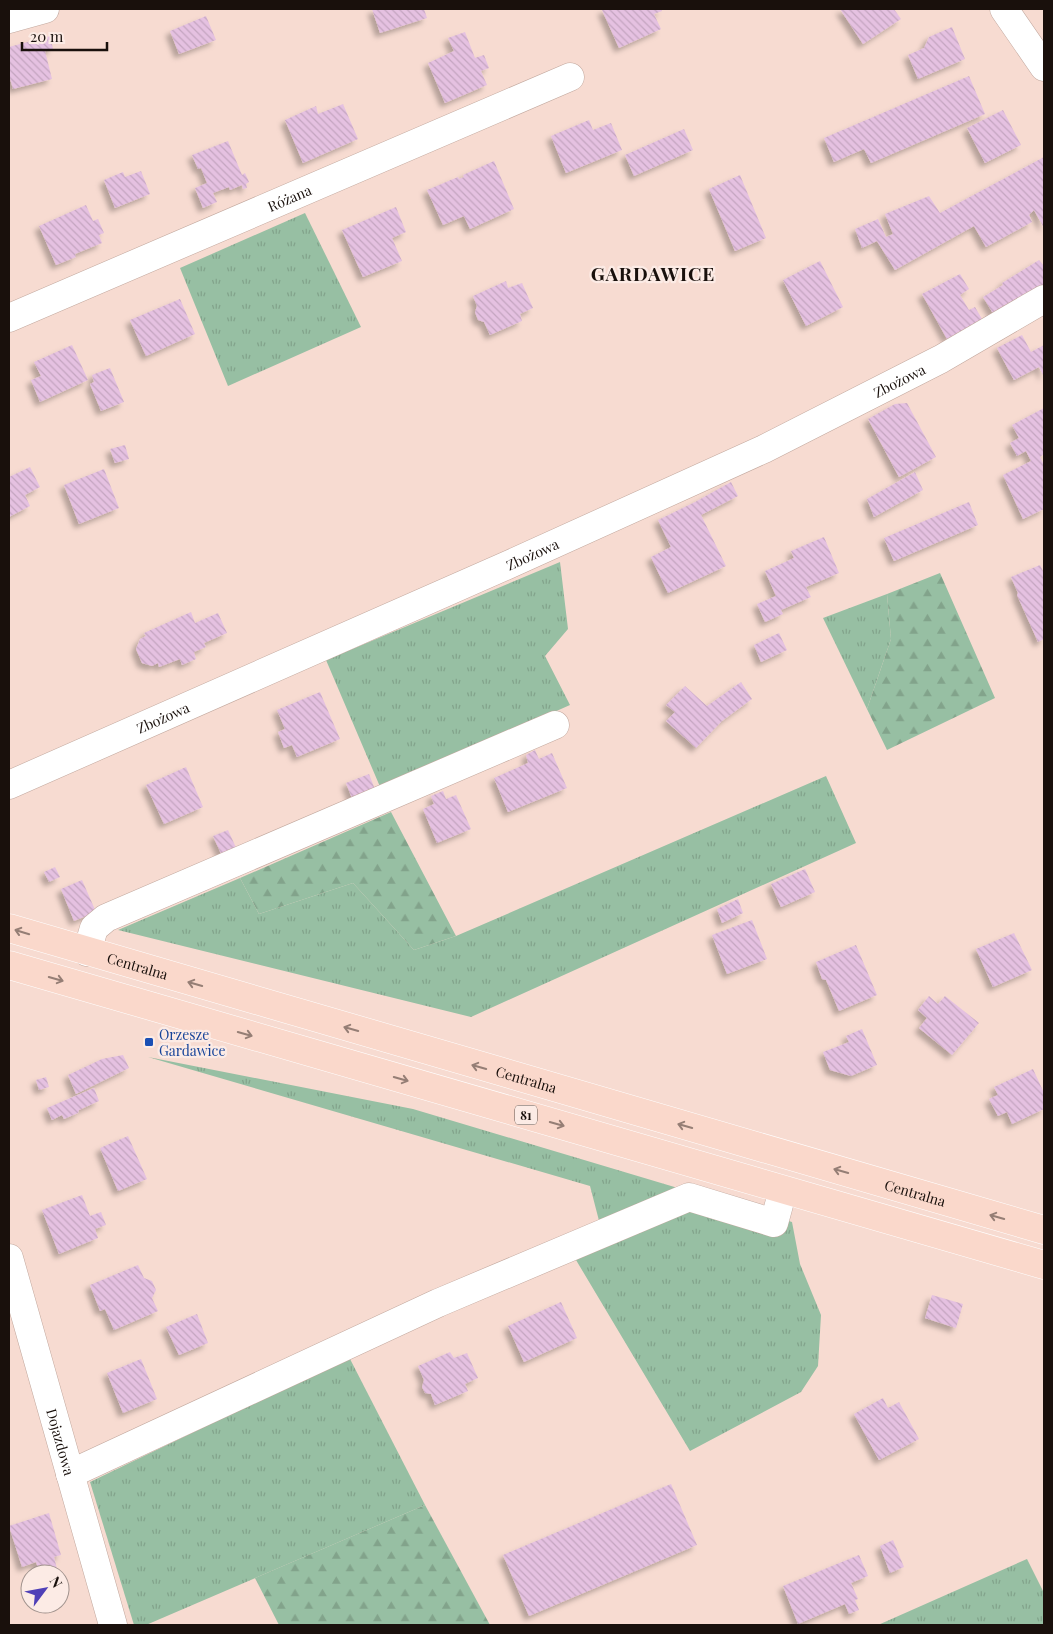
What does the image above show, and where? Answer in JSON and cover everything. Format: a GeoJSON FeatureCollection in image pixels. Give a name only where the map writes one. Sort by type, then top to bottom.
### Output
{"type":"FeatureCollection","features":[{"type":"Feature","properties":{"kind":"main road","name":"Centralna"},"geometry":{"type":"LineString","coordinates":[[9,928],[1044,1230]]}},
{"type":"Feature","properties":{"kind":"main road","name":"81"},"geometry":{"type":"LineString","coordinates":[[9,965],[1044,1265]]}},
{"type":"Feature","properties":{"kind":"street"},"geometry":{"type":"LineString","coordinates":[[9,18],[45,9]]}},
{"type":"Feature","properties":{"kind":"street"},"geometry":{"type":"LineString","coordinates":[[1004,9],[1044,67]]}},
{"type":"Feature","properties":{"kind":"street","name":"Różana"},"geometry":{"type":"LineString","coordinates":[[9,318],[570,77]]}},
{"type":"Feature","properties":{"kind":"street","name":"Zbożowa"},"geometry":{"type":"LineString","coordinates":[[9,786],[764,449],[941,359],[1044,299]]}},
{"type":"Feature","properties":{"kind":"street"},"geometry":{"type":"LineString","coordinates":[[87,952],[94,928],[106,918],[554,725]]}},
{"type":"Feature","properties":{"kind":"street"},"geometry":{"type":"LineString","coordinates":[[70,1474],[438,1303],[689,1197],[774,1223],[783,1190]]}},
{"type":"Feature","properties":{"kind":"street","name":"Dojazdowa"},"geometry":{"type":"LineString","coordinates":[[9,1258],[113,1625]]}},
{"type":"Feature","properties":{"kind":"green space"},"geometry":{"type":"Polygon","coordinates":[[[305,213],[361,327],[228,386],[180,268],[305,213]]]}},
{"type":"Feature","properties":{"kind":"green space"},"geometry":{"type":"Polygon","coordinates":[[[560,562],[568,629],[545,656],[570,705],[381,789],[326,660],[560,562]]]}},
{"type":"Feature","properties":{"kind":"green space"},"geometry":{"type":"Polygon","coordinates":[[[940,573],[995,698],[887,750],[867,709],[891,639],[887,594],[940,573]]]}},
{"type":"Feature","properties":{"kind":"green space"},"geometry":{"type":"Polygon","coordinates":[[[887,594],[891,639],[867,709],[823,618],[887,594]]]}},
{"type":"Feature","properties":{"kind":"green space"},"geometry":{"type":"Polygon","coordinates":[[[826,776],[856,843],[471,1017],[118,930],[240,878],[259,914],[353,883],[414,950],[456,936],[826,776]]]}},
{"type":"Feature","properties":{"kind":"green space"},"geometry":{"type":"Polygon","coordinates":[[[391,812],[456,936],[414,950],[353,883],[259,914],[240,878],[391,812]]]}},
{"type":"Feature","properties":{"kind":"green space"},"geometry":{"type":"Polygon","coordinates":[[[148,1057],[413,1109],[792,1222],[800,1264],[821,1315],[818,1366],[801,1392],[690,1451],[576,1260],[604,1240],[590,1186],[148,1057]]]}},
{"type":"Feature","properties":{"kind":"green space"},"geometry":{"type":"Polygon","coordinates":[[[349,1357],[425,1505],[146,1625],[134,1625],[90,1482],[349,1357]]]}},
{"type":"Feature","properties":{"kind":"green space"},"geometry":{"type":"Polygon","coordinates":[[[425,1505],[490,1625],[279,1625],[255,1578],[425,1505]]]}},
{"type":"Feature","properties":{"kind":"green space"},"geometry":{"type":"Polygon","coordinates":[[[1027,1559],[1044,1593],[1044,1625],[878,1625],[1027,1559]]]}},
{"type":"Feature","properties":{"kind":"building"},"geometry":{"type":"Polygon","coordinates":[[[372,9],[424,9],[427,18],[380,33],[372,9]]]}},
{"type":"Feature","properties":{"kind":"building"},"geometry":{"type":"Polygon","coordinates":[[[661,9],[662,11],[654,14],[661,29],[619,48],[602,10],[661,9]]]}},
{"type":"Feature","properties":{"kind":"building"},"geometry":{"type":"Polygon","coordinates":[[[840,9],[894,9],[901,19],[863,44],[840,9]]]}},
{"type":"Feature","properties":{"kind":"building"},"geometry":{"type":"Polygon","coordinates":[[[206,16],[216,40],[179,54],[170,31],[206,16]]]}},
{"type":"Feature","properties":{"kind":"building"},"geometry":{"type":"Polygon","coordinates":[[[952,27],[965,59],[918,79],[908,55],[924,48],[929,37],[952,27]]]}},
{"type":"Feature","properties":{"kind":"building"},"geometry":{"type":"Polygon","coordinates":[[[465,32],[475,58],[484,55],[489,68],[481,71],[487,85],[445,103],[428,63],[454,51],[448,38],[465,32]]]}},
{"type":"Feature","properties":{"kind":"building"},"geometry":{"type":"Polygon","coordinates":[[[50,36],[53,49],[45,51],[52,79],[13,89],[9,75],[9,47],[50,36]]]}},
{"type":"Feature","properties":{"kind":"building"},"geometry":{"type":"Polygon","coordinates":[[[969,76],[985,114],[871,163],[864,149],[834,162],[824,138],[969,76]]]}},
{"type":"Feature","properties":{"kind":"building"},"geometry":{"type":"Polygon","coordinates":[[[343,104],[358,139],[303,163],[285,120],[316,106],[318,114],[343,104]]]}},
{"type":"Feature","properties":{"kind":"building"},"geometry":{"type":"Polygon","coordinates":[[[1003,110],[1021,145],[985,163],[967,128],[1003,110]]]}},
{"type":"Feature","properties":{"kind":"building"},"geometry":{"type":"Polygon","coordinates":[[[589,120],[593,130],[611,123],[622,150],[566,173],[551,136],[589,120]]]}},
{"type":"Feature","properties":{"kind":"building"},"geometry":{"type":"Polygon","coordinates":[[[684,129],[693,150],[634,176],[625,155],[684,129]]]}},
{"type":"Feature","properties":{"kind":"building"},"geometry":{"type":"Polygon","coordinates":[[[228,141],[242,175],[245,173],[249,182],[246,184],[247,188],[243,189],[242,185],[230,190],[229,187],[213,193],[217,202],[203,208],[195,188],[207,183],[201,168],[198,169],[192,155],[228,141]]]}},
{"type":"Feature","properties":{"kind":"building"},"geometry":{"type":"Polygon","coordinates":[[[1044,157],[1044,228],[1034,210],[1029,215],[1032,222],[986,247],[974,226],[895,270],[877,241],[862,248],[855,229],[878,219],[886,237],[893,234],[885,214],[929,196],[940,213],[1044,157]]]}},
{"type":"Feature","properties":{"kind":"building"},"geometry":{"type":"Polygon","coordinates":[[[494,161],[514,209],[470,229],[464,216],[443,225],[427,190],[458,177],[459,179],[464,177],[463,175],[494,161]]]}},
{"type":"Feature","properties":{"kind":"building"},"geometry":{"type":"Polygon","coordinates":[[[141,171],[150,194],[115,208],[104,180],[123,172],[125,177],[141,171]]]}},
{"type":"Feature","properties":{"kind":"building"},"geometry":{"type":"Polygon","coordinates":[[[740,175],[766,238],[735,251],[709,189],[740,175]]]}},
{"type":"Feature","properties":{"kind":"building"},"geometry":{"type":"Polygon","coordinates":[[[86,205],[93,221],[98,219],[104,233],[99,235],[102,243],[75,254],[76,257],[56,265],[39,226],[86,205]]]}},
{"type":"Feature","properties":{"kind":"building"},"geometry":{"type":"Polygon","coordinates":[[[396,207],[406,232],[392,238],[402,261],[363,277],[342,230],[396,207]]]}},
{"type":"Feature","properties":{"kind":"building"},"geometry":{"type":"Polygon","coordinates":[[[1039,260],[1044,266],[1044,284],[994,315],[983,297],[1039,260]]]}},
{"type":"Feature","properties":{"kind":"building"},"geometry":{"type":"Polygon","coordinates":[[[820,261],[843,307],[806,326],[783,280],[820,261]]]}},
{"type":"Feature","properties":{"kind":"building"},"geometry":{"type":"Polygon","coordinates":[[[960,274],[969,289],[960,295],[969,310],[975,307],[982,319],[947,339],[922,294],[960,274]]]}},
{"type":"Feature","properties":{"kind":"building"},"geometry":{"type":"Polygon","coordinates":[[[506,281],[508,288],[522,283],[533,308],[520,314],[522,321],[490,335],[484,322],[478,320],[475,312],[477,306],[473,296],[506,281]]]}},
{"type":"Feature","properties":{"kind":"building"},"geometry":{"type":"Polygon","coordinates":[[[180,299],[195,334],[146,356],[130,320],[180,299]]]}},
{"type":"Feature","properties":{"kind":"building"},"geometry":{"type":"Polygon","coordinates":[[[1022,335],[1031,352],[1044,345],[1044,377],[1039,367],[1014,380],[997,348],[1022,335]]]}},
{"type":"Feature","properties":{"kind":"building"},"geometry":{"type":"Polygon","coordinates":[[[72,345],[88,380],[40,402],[31,380],[41,376],[34,362],[72,345]]]}},
{"type":"Feature","properties":{"kind":"building"},"geometry":{"type":"Polygon","coordinates":[[[110,368],[124,402],[101,411],[90,384],[94,382],[92,375],[110,368]]]}},
{"type":"Feature","properties":{"kind":"building"},"geometry":{"type":"Polygon","coordinates":[[[907,403],[936,457],[899,477],[868,419],[895,404],[907,403]]]}},
{"type":"Feature","properties":{"kind":"building"},"geometry":{"type":"Polygon","coordinates":[[[1044,408],[1044,454],[1040,457],[1044,465],[1044,509],[1023,519],[1003,475],[1031,461],[1026,451],[1017,456],[1010,443],[1019,438],[1012,425],[1044,408]]]}},
{"type":"Feature","properties":{"kind":"building"},"geometry":{"type":"Polygon","coordinates":[[[125,445],[129,459],[115,463],[110,449],[125,445]]]}},
{"type":"Feature","properties":{"kind":"building"},"geometry":{"type":"Polygon","coordinates":[[[30,467],[40,487],[25,495],[30,506],[9,517],[9,477],[30,467]]]}},
{"type":"Feature","properties":{"kind":"building"},"geometry":{"type":"Polygon","coordinates":[[[104,469],[119,508],[79,524],[64,485],[104,469]]]}},
{"type":"Feature","properties":{"kind":"building"},"geometry":{"type":"Polygon","coordinates":[[[915,472],[923,490],[874,517],[867,499],[915,472]]]}},
{"type":"Feature","properties":{"kind":"building"},"geometry":{"type":"Polygon","coordinates":[[[731,482],[738,496],[701,515],[726,566],[668,593],[651,557],[671,547],[658,520],[731,482]]]}},
{"type":"Feature","properties":{"kind":"building"},"geometry":{"type":"Polygon","coordinates":[[[969,502],[978,525],[894,561],[884,538],[969,502]]]}},
{"type":"Feature","properties":{"kind":"building"},"geometry":{"type":"Polygon","coordinates":[[[824,537],[839,573],[806,587],[811,597],[781,610],[783,614],[765,622],[757,604],[776,596],[765,571],[794,558],[791,551],[824,537]]]}},
{"type":"Feature","properties":{"kind":"building"},"geometry":{"type":"Polygon","coordinates":[[[1040,565],[1044,573],[1044,639],[1038,642],[1011,577],[1040,565]]]}},
{"type":"Feature","properties":{"kind":"building"},"geometry":{"type":"Polygon","coordinates":[[[191,612],[195,623],[218,613],[227,633],[204,643],[206,647],[194,652],[196,659],[182,665],[180,659],[159,667],[158,663],[152,666],[142,663],[136,649],[140,639],[146,636],[144,633],[191,612]]]}},
{"type":"Feature","properties":{"kind":"building"},"geometry":{"type":"Polygon","coordinates":[[[779,633],[787,650],[761,662],[754,645],[779,633]]]}},
{"type":"Feature","properties":{"kind":"building"},"geometry":{"type":"Polygon","coordinates":[[[741,682],[752,699],[722,721],[696,748],[666,721],[675,712],[666,705],[685,686],[707,706],[741,682]]]}},
{"type":"Feature","properties":{"kind":"building"},"geometry":{"type":"Polygon","coordinates":[[[320,692],[340,739],[297,757],[292,745],[284,748],[278,732],[285,729],[277,710],[320,692]]]}},
{"type":"Feature","properties":{"kind":"building"},"geometry":{"type":"Polygon","coordinates":[[[535,750],[539,759],[552,753],[567,788],[508,812],[494,778],[528,763],[526,755],[535,750]]]}},
{"type":"Feature","properties":{"kind":"building"},"geometry":{"type":"Polygon","coordinates":[[[186,767],[203,807],[164,824],[146,785],[186,767]]]}},
{"type":"Feature","properties":{"kind":"building"},"geometry":{"type":"Polygon","coordinates":[[[369,774],[376,792],[353,801],[346,783],[369,774]]]}},
{"type":"Feature","properties":{"kind":"building"},"geometry":{"type":"Polygon","coordinates":[[[443,791],[446,799],[456,795],[471,829],[437,843],[423,809],[434,804],[431,796],[443,791]]]}},
{"type":"Feature","properties":{"kind":"building"},"geometry":{"type":"Polygon","coordinates":[[[228,830],[238,852],[223,858],[213,836],[228,830]]]}},
{"type":"Feature","properties":{"kind":"building"},"geometry":{"type":"Polygon","coordinates":[[[55,867],[60,877],[49,882],[44,872],[55,867]]]}},
{"type":"Feature","properties":{"kind":"building"},"geometry":{"type":"Polygon","coordinates":[[[805,869],[815,892],[781,907],[771,884],[805,869]]]}},
{"type":"Feature","properties":{"kind":"building"},"geometry":{"type":"Polygon","coordinates":[[[82,880],[96,912],[74,921],[61,889],[82,880]]]}},
{"type":"Feature","properties":{"kind":"building"},"geometry":{"type":"Polygon","coordinates":[[[738,899],[743,913],[722,923],[717,909],[738,899]]]}},
{"type":"Feature","properties":{"kind":"building"},"geometry":{"type":"Polygon","coordinates":[[[752,920],[767,959],[727,974],[712,935],[752,920]]]}},
{"type":"Feature","properties":{"kind":"building"},"geometry":{"type":"Polygon","coordinates":[[[1014,933],[1032,970],[993,987],[976,949],[1014,933]]]}},
{"type":"Feature","properties":{"kind":"building"},"geometry":{"type":"Polygon","coordinates":[[[856,945],[877,995],[839,1011],[826,980],[822,979],[816,962],[856,945]]]}},
{"type":"Feature","properties":{"kind":"building"},"geometry":{"type":"Polygon","coordinates":[[[929,996],[938,1004],[945,996],[979,1023],[952,1055],[919,1028],[927,1018],[918,1010],[929,996]]]}},
{"type":"Feature","properties":{"kind":"building"},"geometry":{"type":"Polygon","coordinates":[[[862,1029],[877,1065],[851,1076],[830,1070],[823,1052],[849,1042],[846,1036],[862,1029]]]}},
{"type":"Feature","properties":{"kind":"building"},"geometry":{"type":"Polygon","coordinates":[[[123,1055],[129,1068],[76,1094],[68,1075],[102,1059],[123,1055]]]}},
{"type":"Feature","properties":{"kind":"building"},"geometry":{"type":"Polygon","coordinates":[[[1033,1069],[1044,1093],[1044,1109],[1012,1124],[1007,1112],[998,1116],[989,1099],[998,1095],[994,1087],[1033,1069]]]}},
{"type":"Feature","properties":{"kind":"building"},"geometry":{"type":"Polygon","coordinates":[[[46,1077],[49,1087],[39,1090],[36,1080],[46,1077]]]}},
{"type":"Feature","properties":{"kind":"building"},"geometry":{"type":"Polygon","coordinates":[[[94,1088],[99,1101],[64,1119],[62,1115],[52,1120],[47,1108],[94,1088]]]}},
{"type":"Feature","properties":{"kind":"building"},"geometry":{"type":"Polygon","coordinates":[[[128,1136],[147,1179],[118,1191],[100,1148],[128,1136]]]}},
{"type":"Feature","properties":{"kind":"building"},"geometry":{"type":"Polygon","coordinates":[[[82,1195],[90,1216],[101,1212],[106,1225],[95,1229],[98,1238],[59,1254],[42,1210],[82,1195]]]}},
{"type":"Feature","properties":{"kind":"building"},"geometry":{"type":"Polygon","coordinates":[[[138,1265],[144,1278],[152,1281],[156,1290],[152,1298],[158,1311],[114,1330],[105,1309],[100,1311],[90,1285],[138,1265]]]}},
{"type":"Feature","properties":{"kind":"building"},"geometry":{"type":"Polygon","coordinates":[[[932,1295],[963,1304],[956,1328],[925,1318],[932,1295]]]}},
{"type":"Feature","properties":{"kind":"building"},"geometry":{"type":"Polygon","coordinates":[[[561,1302],[577,1338],[524,1362],[508,1326],[561,1302]]]}},
{"type":"Feature","properties":{"kind":"building"},"geometry":{"type":"Polygon","coordinates":[[[197,1314],[208,1343],[179,1355],[166,1327],[197,1314]]]}},
{"type":"Feature","properties":{"kind":"building"},"geometry":{"type":"Polygon","coordinates":[[[450,1352],[454,1358],[467,1353],[478,1378],[465,1384],[468,1391],[435,1405],[431,1394],[425,1393],[422,1387],[424,1380],[418,1366],[450,1352]]]}},
{"type":"Feature","properties":{"kind":"building"},"geometry":{"type":"Polygon","coordinates":[[[141,1359],[157,1399],[123,1413],[107,1373],[141,1359]]]}},
{"type":"Feature","properties":{"kind":"building"},"geometry":{"type":"Polygon","coordinates":[[[883,1398],[888,1408],[899,1402],[919,1439],[879,1460],[854,1414],[883,1398]]]}},
{"type":"Feature","properties":{"kind":"building"},"geometry":{"type":"Polygon","coordinates":[[[671,1484],[697,1545],[529,1616],[503,1555],[671,1484]]]}},
{"type":"Feature","properties":{"kind":"building"},"geometry":{"type":"Polygon","coordinates":[[[49,1513],[61,1555],[54,1557],[56,1564],[37,1564],[36,1562],[21,1564],[9,1526],[49,1513]]]}},
{"type":"Feature","properties":{"kind":"building"},"geometry":{"type":"Polygon","coordinates":[[[893,1540],[904,1567],[890,1573],[880,1546],[893,1540]]]}},
{"type":"Feature","properties":{"kind":"building"},"geometry":{"type":"Polygon","coordinates":[[[859,1555],[868,1576],[851,1583],[858,1599],[855,1600],[859,1610],[849,1614],[845,1604],[798,1624],[783,1586],[859,1555]]]}},
{"type":"Feature","properties":{"kind":"place","name":"Orzesze Gardawice"},"geometry":{"type":"Point","coordinates":[149,1042]}},
{"type":"Feature","properties":{"kind":"district","name":"GARDAWICE"},"geometry":{"type":"Point","coordinates":[653,273]}}]}
